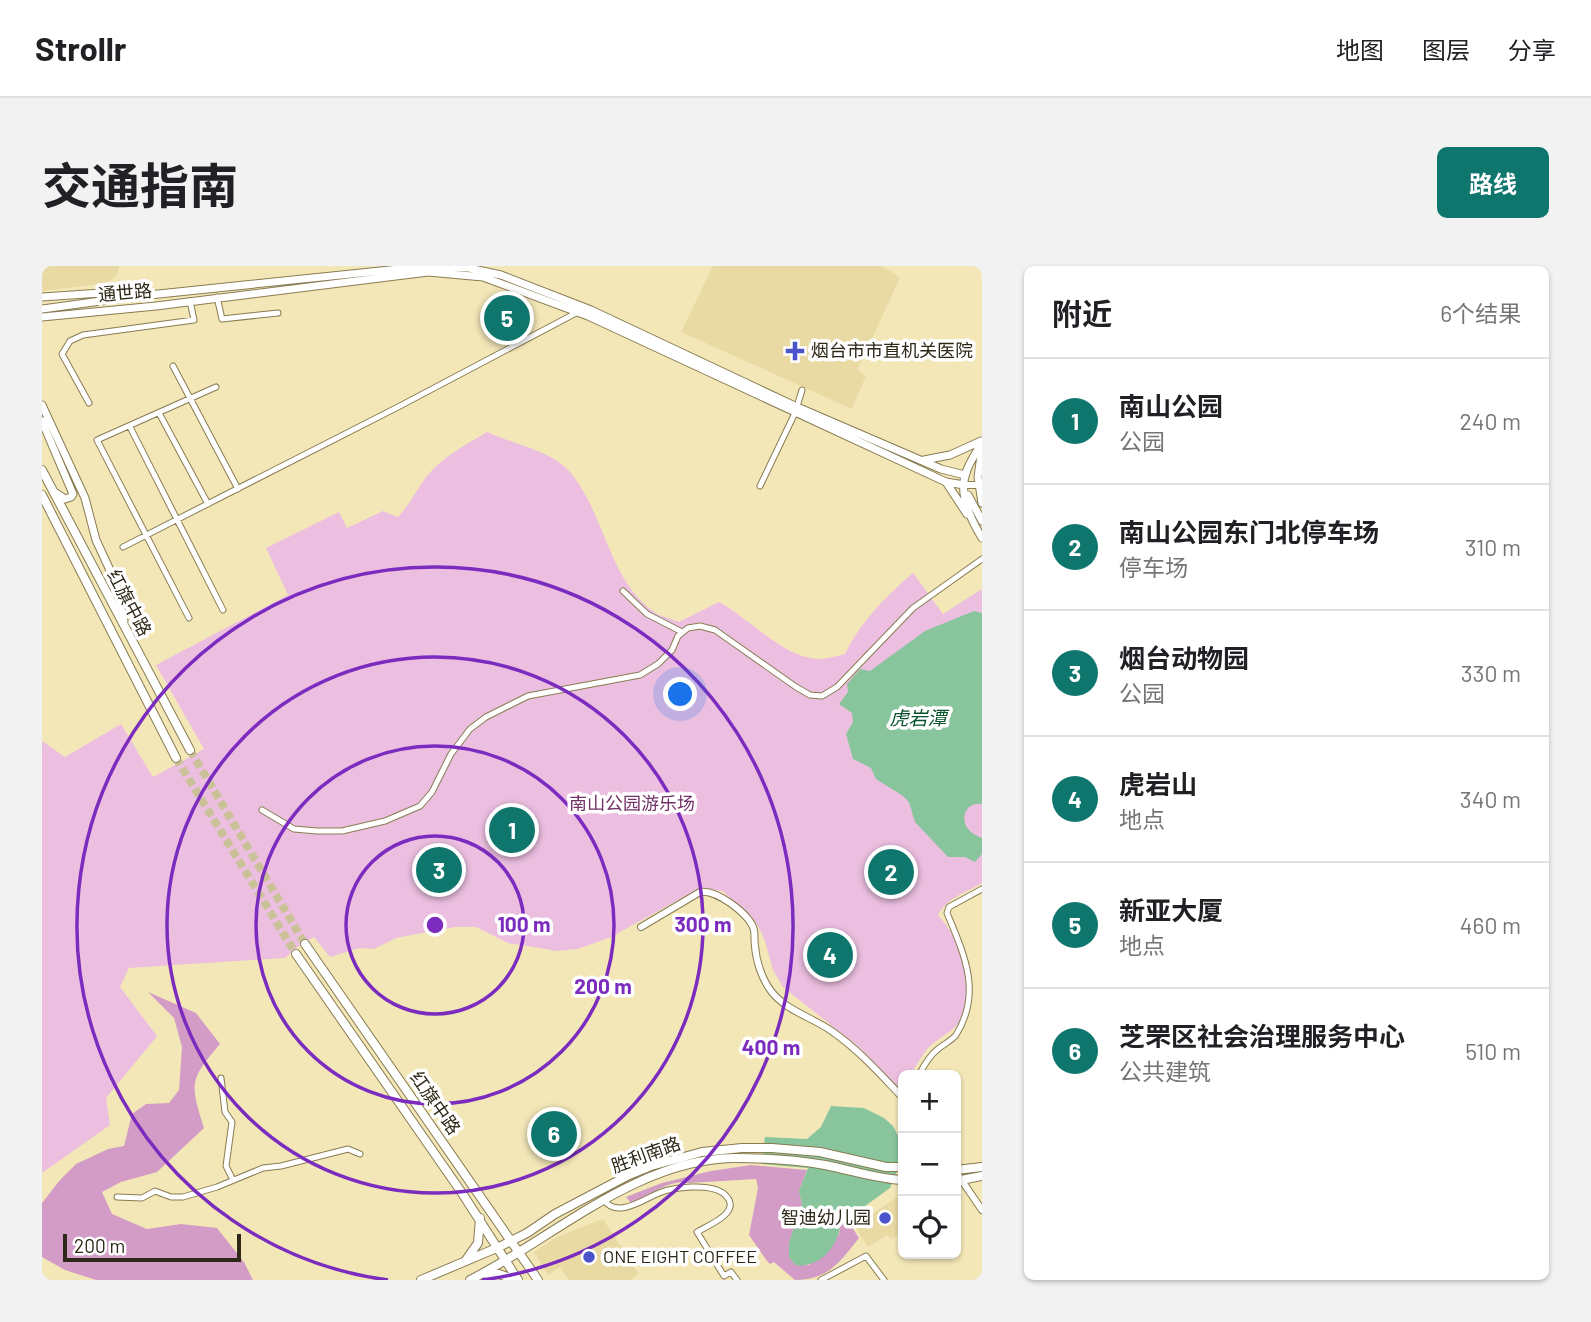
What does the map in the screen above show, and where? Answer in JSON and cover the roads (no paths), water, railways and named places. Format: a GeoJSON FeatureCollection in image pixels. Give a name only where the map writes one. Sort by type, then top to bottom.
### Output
{"type":"FeatureCollection","features":[{"type":"Feature","properties":{"kind":"main road"},"geometry":{"type":"LineString","coordinates":[[42,309],[130,297],[428,269],[483,277],[580,309],[946,482],[964,485]]}},
{"type":"Feature","properties":{"kind":"main road","name":"通世路"},"geometry":{"type":"LineString","coordinates":[[42,318],[67,313],[156,306],[428,269]]}},
{"type":"Feature","properties":{"kind":"main road"},"geometry":{"type":"LineString","coordinates":[[42,296],[101,293],[130,297]]}},
{"type":"Feature","properties":{"kind":"main road"},"geometry":{"type":"LineString","coordinates":[[42,405],[85,498],[96,540],[115,581],[125,629]]}},
{"type":"Feature","properties":{"kind":"main road"},"geometry":{"type":"LineString","coordinates":[[796,410],[941,469],[965,475]]}},
{"type":"Feature","properties":{"kind":"main road"},"geometry":{"type":"LineString","coordinates":[[42,421],[72,488],[72,496],[67,499],[61,497],[43,471]]}},
{"type":"Feature","properties":{"kind":"main road"},"geometry":{"type":"LineString","coordinates":[[922,461],[950,455],[982,443]]}},
{"type":"Feature","properties":{"kind":"main road"},"geometry":{"type":"LineString","coordinates":[[969,517],[965,475],[982,443]]}},
{"type":"Feature","properties":{"kind":"main road"},"geometry":{"type":"LineString","coordinates":[[982,443],[982,503]]}},
{"type":"Feature","properties":{"kind":"main road","name":"红旗中路"},"geometry":{"type":"LineString","coordinates":[[43,471],[190,750]]}},
{"type":"Feature","properties":{"kind":"main road"},"geometry":{"type":"LineString","coordinates":[[946,482],[982,537]]}},
{"type":"Feature","properties":{"kind":"main road"},"geometry":{"type":"LineString","coordinates":[[964,485],[982,521]]}},
{"type":"Feature","properties":{"kind":"main road","name":"红旗中路"},"geometry":{"type":"LineString","coordinates":[[42,495],[176,758]]}},
{"type":"Feature","properties":{"kind":"main road","name":"红旗中路"},"geometry":{"type":"LineString","coordinates":[[306,944],[538,1280]]}},
{"type":"Feature","properties":{"kind":"main road","name":"红旗中路"},"geometry":{"type":"LineString","coordinates":[[296,954],[480,1218],[517,1280]]}},
{"type":"Feature","properties":{"kind":"main road","name":"胜利南路"},"geometry":{"type":"LineString","coordinates":[[421,1280],[478,1258],[580,1200],[651,1166],[702,1152],[772,1148],[820,1153],[886,1167],[898,1167]]}},
{"type":"Feature","properties":{"kind":"main road","name":"胜利南路"},"geometry":{"type":"LineString","coordinates":[[473,1278],[604,1200],[634,1185],[686,1166],[730,1158],[767,1159],[822,1165],[898,1179]]}},
{"type":"Feature","properties":{"kind":"main road"},"geometry":{"type":"LineString","coordinates":[[961,1175],[982,1167]]}},
{"type":"Feature","properties":{"kind":"main road"},"geometry":{"type":"LineString","coordinates":[[961,1176],[982,1176]]}},
{"type":"Feature","properties":{"kind":"main road"},"geometry":{"type":"LineString","coordinates":[[461,1263],[471,1255],[478,1243],[480,1218]]}},
{"type":"Feature","properties":{"kind":"main road"},"geometry":{"type":"LineString","coordinates":[[473,1278],[492,1273],[517,1280]]}},
{"type":"Feature","properties":{"kind":"street"},"geometry":{"type":"LineString","coordinates":[[214,298],[222,319],[278,313]]}},
{"type":"Feature","properties":{"kind":"street"},"geometry":{"type":"LineString","coordinates":[[89,403],[62,354],[70,341],[83,335],[194,320],[190,301]]}},
{"type":"Feature","properties":{"kind":"street"},"geometry":{"type":"LineString","coordinates":[[123,547],[580,309]]}},
{"type":"Feature","properties":{"kind":"street"},"geometry":{"type":"LineString","coordinates":[[173,366],[238,489]]}},
{"type":"Feature","properties":{"kind":"street"},"geometry":{"type":"LineString","coordinates":[[189,618],[97,440],[216,387]]}},
{"type":"Feature","properties":{"kind":"street"},"geometry":{"type":"LineString","coordinates":[[760,486],[796,410],[802,390]]}},
{"type":"Feature","properties":{"kind":"street"},"geometry":{"type":"LineString","coordinates":[[159,413],[208,504]]}},
{"type":"Feature","properties":{"kind":"street"},"geometry":{"type":"LineString","coordinates":[[130,427],[223,610]]}},
{"type":"Feature","properties":{"kind":"street"},"geometry":{"type":"LineString","coordinates":[[965,475],[980,481]]}},
{"type":"Feature","properties":{"kind":"street"},"geometry":{"type":"LineString","coordinates":[[964,485],[980,481]]}},
{"type":"Feature","properties":{"kind":"street"},"geometry":{"type":"LineString","coordinates":[[262,810],[295,829],[317,831],[342,831],[385,821],[420,806],[432,792],[450,754],[470,729],[486,717],[528,696],[640,675],[658,664],[672,650],[678,636],[688,628],[700,626],[715,630],[796,687],[810,695],[822,696],[854,672],[913,608],[982,559]]}},
{"type":"Feature","properties":{"kind":"street"},"geometry":{"type":"LineString","coordinates":[[622,591],[647,614],[682,632]]}},
{"type":"Feature","properties":{"kind":"street"},"geometry":{"type":"LineString","coordinates":[[922,1070],[928,1058],[954,1038],[972,1006],[976,989],[972,972],[947,913],[949,907],[982,889]]}},
{"type":"Feature","properties":{"kind":"street"},"geometry":{"type":"LineString","coordinates":[[641,928],[700,892],[708,891],[724,899],[752,925],[756,956],[763,977],[772,992],[783,1003],[853,1046],[898,1093]]}},
{"type":"Feature","properties":{"kind":"street"},"geometry":{"type":"LineString","coordinates":[[221,1078],[225,1112],[232,1122],[226,1166],[233,1180]]}},
{"type":"Feature","properties":{"kind":"street"},"geometry":{"type":"LineString","coordinates":[[117,1197],[142,1198],[155,1191],[172,1197],[184,1197],[262,1168],[348,1149],[360,1154]]}},
{"type":"Feature","properties":{"kind":"street"},"geometry":{"type":"LineString","coordinates":[[961,1181],[982,1210]]}},
{"type":"Feature","properties":{"kind":"street"},"geometry":{"type":"LineString","coordinates":[[604,1200],[609,1206],[617,1208],[641,1203],[669,1190],[708,1186],[718,1189],[731,1203],[730,1209],[727,1215],[697,1232],[721,1278],[731,1272],[737,1280]]}},
{"type":"Feature","properties":{"kind":"street"},"geometry":{"type":"LineString","coordinates":[[821,1280],[866,1256],[884,1280]]}},
{"type":"Feature","properties":{"kind":"water","name":"虎岩潭"},"geometry":{"type":"Polygon","coordinates":[[[974,611],[982,613],[982,804],[971,806],[964,818],[967,828],[982,838],[982,854],[975,862],[965,857],[948,857],[915,822],[909,802],[876,779],[871,768],[853,759],[846,734],[853,722],[852,713],[839,704],[848,692],[847,684],[860,669],[870,671],[925,631],[974,611]]]}},
{"type":"Feature","properties":{"kind":"water"},"geometry":{"type":"Polygon","coordinates":[[[831,1106],[864,1108],[884,1118],[898,1136],[898,1169],[890,1188],[840,1224],[832,1248],[820,1260],[795,1265],[789,1257],[789,1243],[802,1203],[799,1191],[808,1168],[761,1164],[765,1137],[807,1139],[821,1127],[831,1106]]]}},
{"type":"Feature","properties":{"kind":"tunnel"},"geometry":{"type":"LineString","coordinates":[[190,750],[305,944]]}},
{"type":"Feature","properties":{"kind":"tunnel"},"geometry":{"type":"LineString","coordinates":[[176,758],[296,954]]}},
{"type":"Feature","properties":{"kind":"place","name":"新亚大厦"},"geometry":{"type":"Point","coordinates":[507,318]}},
{"type":"Feature","properties":{"kind":"place","name":"烟台市市直机关医院"},"geometry":{"type":"Point","coordinates":[795,351]}},
{"type":"Feature","properties":{"kind":"place","name":"南山公园"},"geometry":{"type":"Point","coordinates":[512,830]}},
{"type":"Feature","properties":{"kind":"place","name":"烟台动物园"},"geometry":{"type":"Point","coordinates":[439,870]}},
{"type":"Feature","properties":{"kind":"place","name":"南山公园东门北停车场"},"geometry":{"type":"Point","coordinates":[891,872]}},
{"type":"Feature","properties":{"kind":"place","name":"虎岩山"},"geometry":{"type":"Point","coordinates":[830,955]}},
{"type":"Feature","properties":{"kind":"place","name":"芝罘区社会治理服务中心"},"geometry":{"type":"Point","coordinates":[554,1134]}},
{"type":"Feature","properties":{"kind":"place","name":"智迪幼儿园"},"geometry":{"type":"Point","coordinates":[885,1218]}},
{"type":"Feature","properties":{"kind":"place","name":"ONE EIGHT COFFEE"},"geometry":{"type":"Point","coordinates":[589,1257]}},
{"type":"Feature","properties":{"kind":"park label","name":"南山公园游乐场"},"geometry":{"type":"Point","coordinates":[632,804]}}]}
